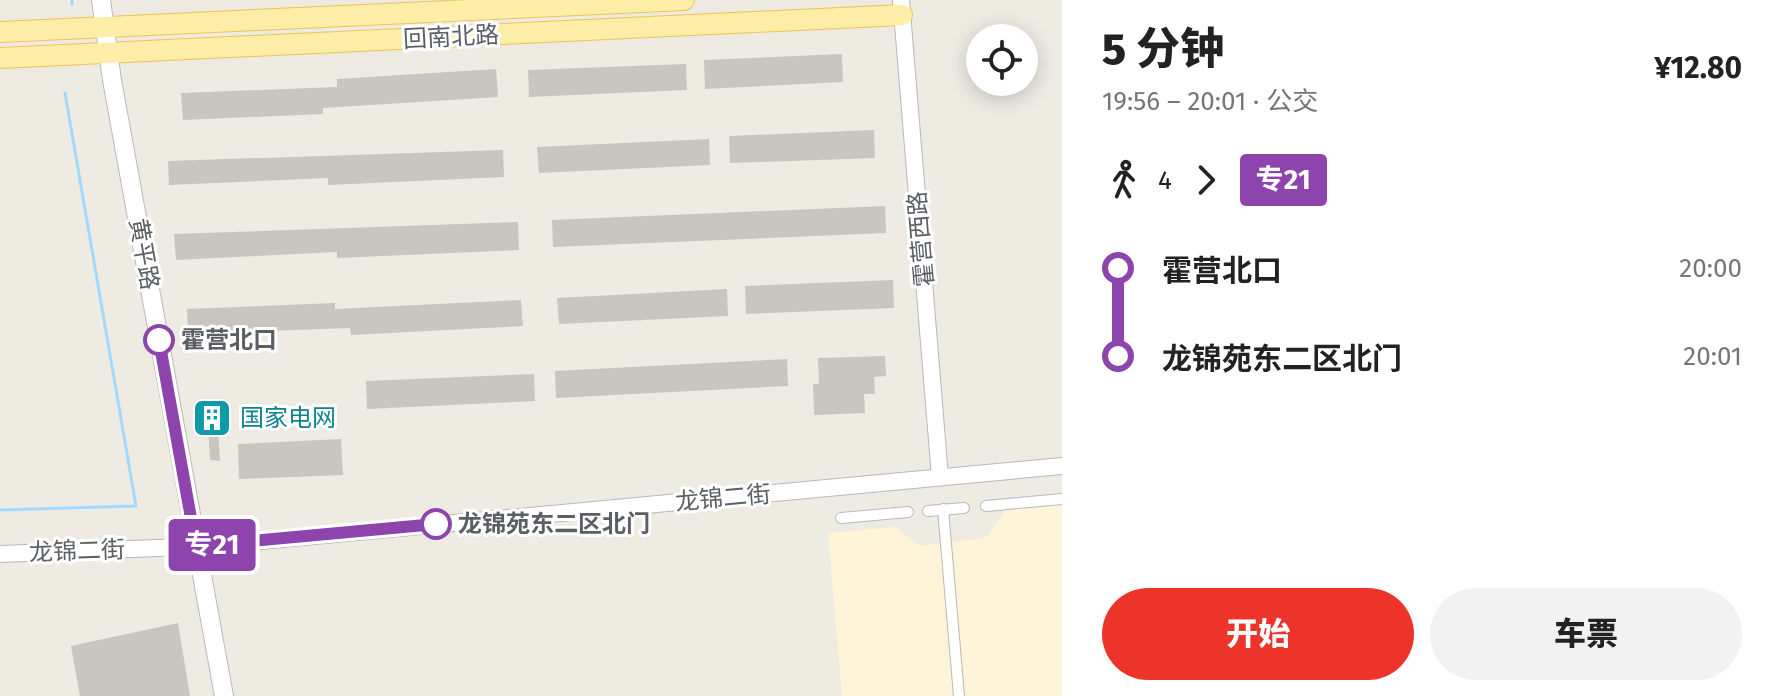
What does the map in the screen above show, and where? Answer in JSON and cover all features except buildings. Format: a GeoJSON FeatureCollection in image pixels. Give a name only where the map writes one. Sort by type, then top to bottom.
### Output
{"type":"FeatureCollection","features":[{"type":"Feature","properties":{"kind":"main road","name":"黄平路"},"geometry":{"type":"LineString","coordinates":[[101,0],[108,54],[224,696]]}},
{"type":"Feature","properties":{"kind":"main road","name":"回南北路"},"geometry":{"type":"LineString","coordinates":[[0,32],[684,0]]}},
{"type":"Feature","properties":{"kind":"main road","name":"回南北路"},"geometry":{"type":"LineString","coordinates":[[0,58],[902,7]]}},
{"type":"Feature","properties":{"kind":"street","name":"霍营西路"},"geometry":{"type":"LineString","coordinates":[[902,7],[940,477]]}},
{"type":"Feature","properties":{"kind":"street","name":"龙锦二街"},"geometry":{"type":"LineString","coordinates":[[0,554],[196,546],[1062,466]]}},
{"type":"Feature","properties":{"kind":"street"},"geometry":{"type":"LineString","coordinates":[[986,506],[1062,499]]}},
{"type":"Feature","properties":{"kind":"street"},"geometry":{"type":"LineString","coordinates":[[928,511],[964,508]]}},
{"type":"Feature","properties":{"kind":"street"},"geometry":{"type":"LineString","coordinates":[[943,509],[959,696]]}},
{"type":"Feature","properties":{"kind":"street"},"geometry":{"type":"LineString","coordinates":[[841,518],[902,512]]}},
{"type":"Feature","properties":{"kind":"shaded area"},"geometry":{"type":"Polygon","coordinates":[[[1062,504],[1062,696],[842,696],[828,533],[895,527],[920,546],[985,538],[1006,510],[1062,504]]]}},
{"type":"Feature","properties":{"kind":"waterway"},"geometry":{"type":"LineString","coordinates":[[0,510],[136,506],[65,93]]}},
{"type":"Feature","properties":{"kind":"bus line","name":"专21"},"geometry":{"type":"LineString","coordinates":[[159,340],[196,546],[436,524]]}},
{"type":"Feature","properties":{"kind":"place","name":"霍营北口"},"geometry":{"type":"Point","coordinates":[159,340]}},
{"type":"Feature","properties":{"kind":"place","name":"国家电网"},"geometry":{"type":"Point","coordinates":[212,418]}},
{"type":"Feature","properties":{"kind":"place","name":"龙锦苑东二区北门"},"geometry":{"type":"Point","coordinates":[436,524]}}]}
